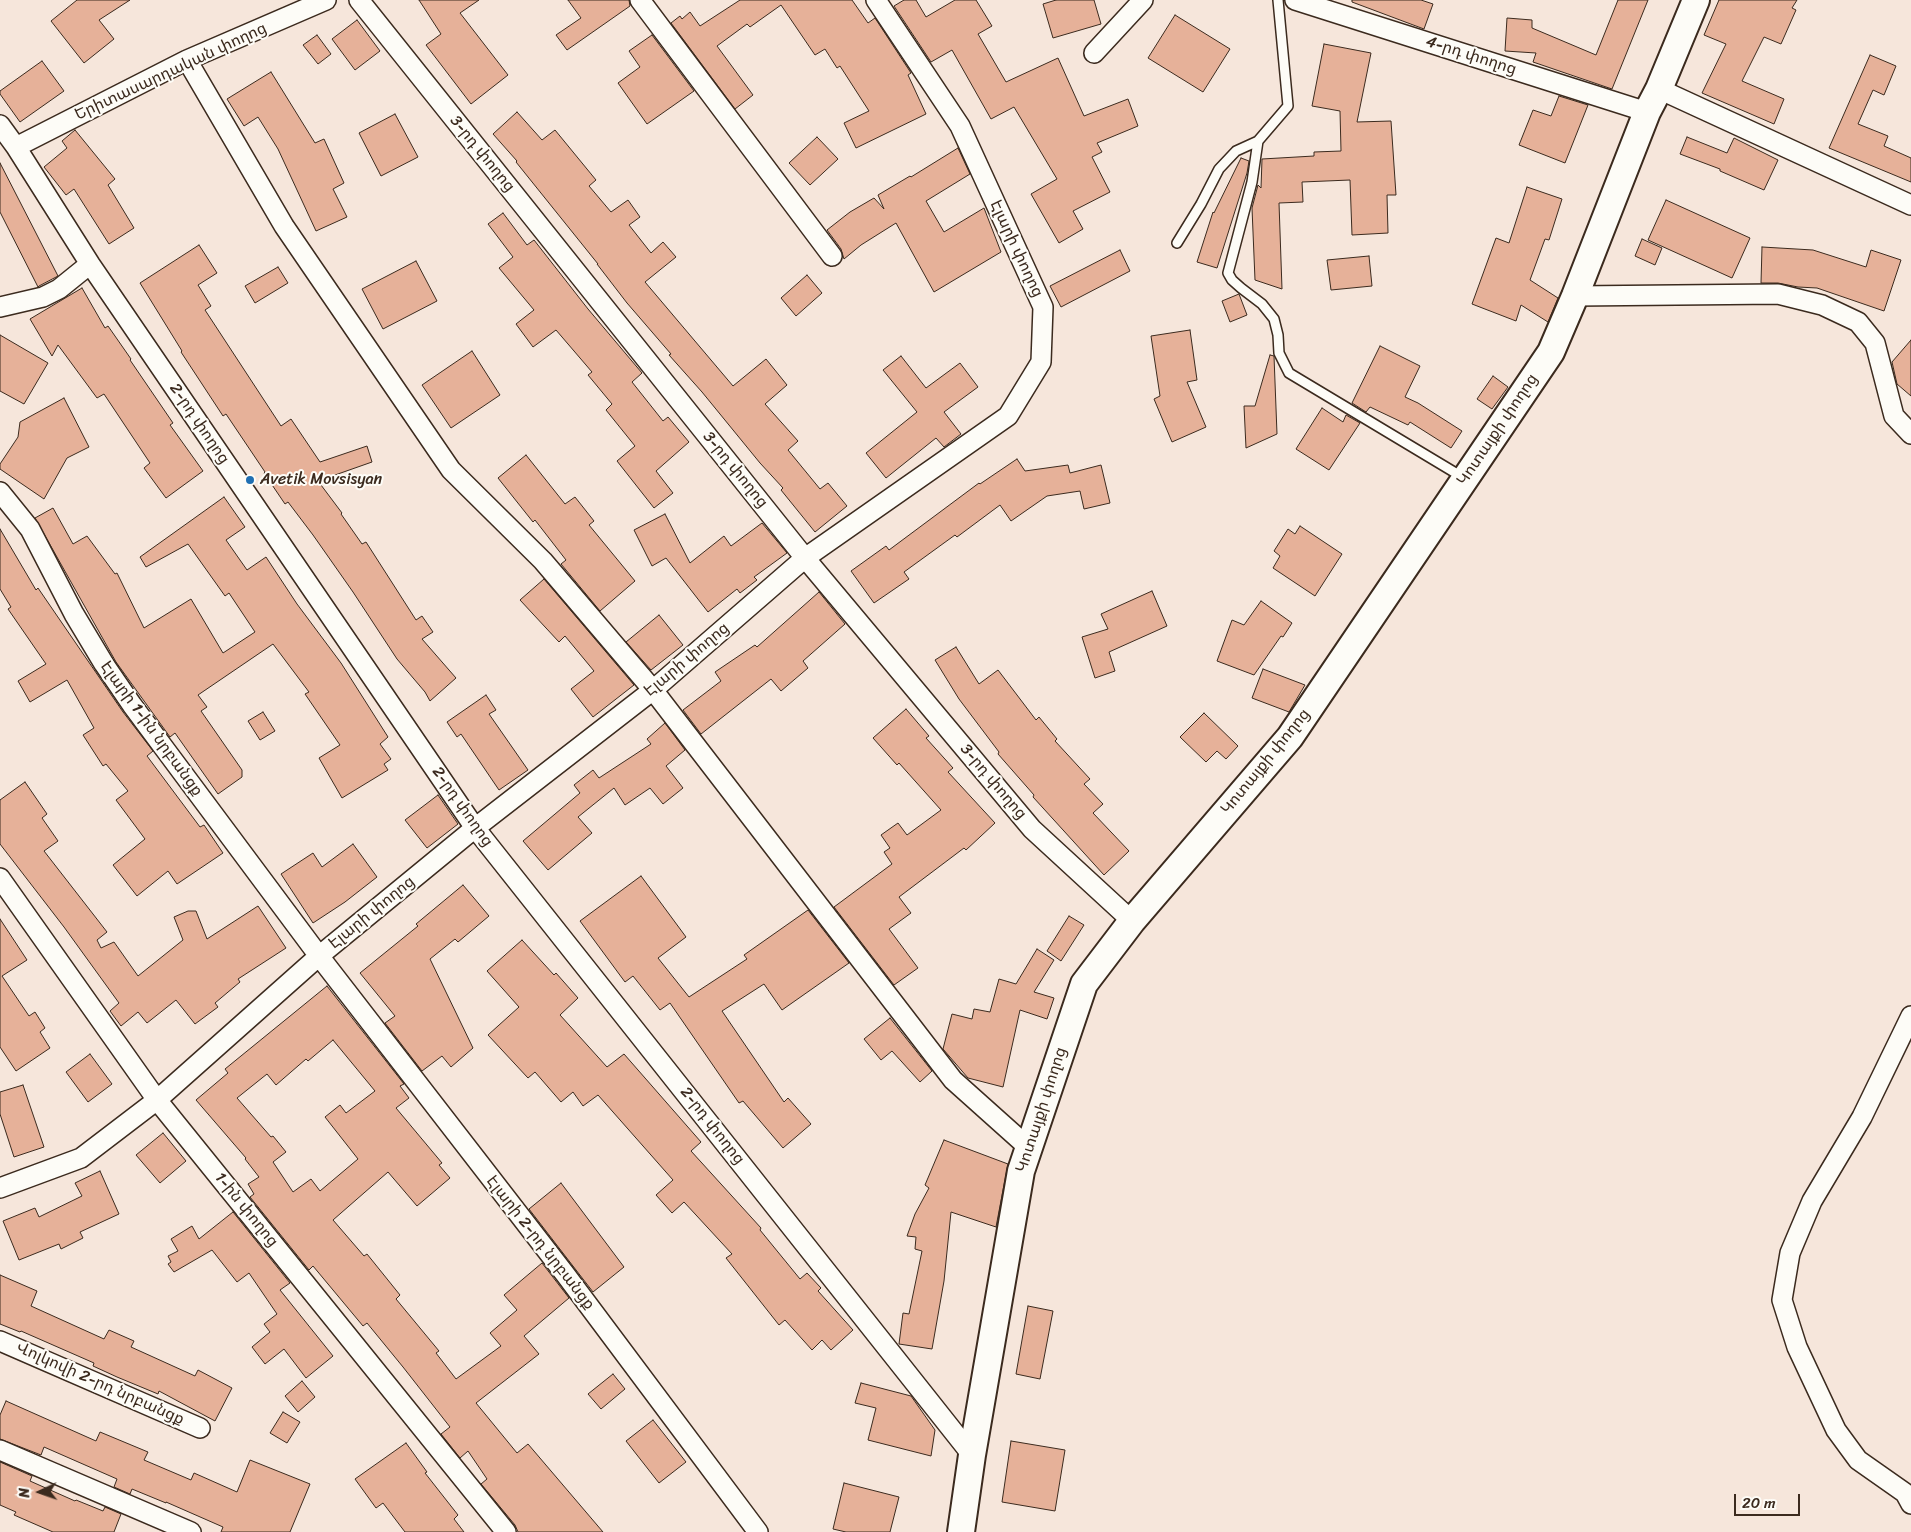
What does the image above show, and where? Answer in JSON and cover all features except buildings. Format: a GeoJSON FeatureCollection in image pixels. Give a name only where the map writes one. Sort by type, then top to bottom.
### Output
{"type":"FeatureCollection","features":[{"type":"Feature","properties":{"kind":"main road","name":"Կոտայքի փողոց"},"geometry":{"type":"LineString","coordinates":[[961,1532],[972,1454],[1020,1171],[1084,984],[1132,921],[1290,736],[1551,352],[1647,112],[1660,89],[1696,0]]}},
{"type":"Feature","properties":{"kind":"street","name":"Երիտասարդական փողոց"},"geometry":{"type":"LineString","coordinates":[[16,147],[187,60],[326,0]]}},
{"type":"Feature","properties":{"kind":"street","name":"3-րդ փողոց"},"geometry":{"type":"LineString","coordinates":[[359,0],[805,558],[1032,829],[1132,921]]}},
{"type":"Feature","properties":{"kind":"street"},"geometry":{"type":"LineString","coordinates":[[640,0],[832,256]]}},
{"type":"Feature","properties":{"kind":"street","name":"Էլարի փողոց"},"geometry":{"type":"LineString","coordinates":[[0,1188],[81,1158],[157,1100],[318,956],[475,828],[652,690],[805,558],[1008,416],[1041,362],[1043,307],[960,126],[876,0]]}},
{"type":"Feature","properties":{"kind":"street"},"geometry":{"type":"LineString","coordinates":[[1094,53],[1143,0]]}},
{"type":"Feature","properties":{"kind":"street","name":"4-րդ փողոց"},"geometry":{"type":"LineString","coordinates":[[1295,0],[1647,112]]}},
{"type":"Feature","properties":{"kind":"street"},"geometry":{"type":"LineString","coordinates":[[187,60],[284,226],[451,470],[542,561],[652,690],[953,1080],[1029,1148]]}},
{"type":"Feature","properties":{"kind":"street"},"geometry":{"type":"LineString","coordinates":[[1660,89],[1911,205]]}},
{"type":"Feature","properties":{"kind":"street","name":"2-րդ փողոց"},"geometry":{"type":"LineString","coordinates":[[0,125],[90,264],[475,828],[972,1454]]}},
{"type":"Feature","properties":{"kind":"street"},"geometry":{"type":"LineString","coordinates":[[0,307],[42,296],[59,289],[90,264]]}},
{"type":"Feature","properties":{"kind":"street"},"geometry":{"type":"LineString","coordinates":[[1575,296],[1778,294],[1822,304],[1858,322],[1875,343],[1894,416],[1911,434]]}},
{"type":"Feature","properties":{"kind":"street","name":"Էլարի 1-ին նրբանցք"},"geometry":{"type":"LineString","coordinates":[[0,492],[30,529],[74,614],[104,664],[132,705],[318,956]]}},
{"type":"Feature","properties":{"kind":"street","name":"1-ին փողոց"},"geometry":{"type":"LineString","coordinates":[[0,878],[157,1100],[506,1532]]}},
{"type":"Feature","properties":{"kind":"street","name":"Էլարի 2-րդ նրբանցք"},"geometry":{"type":"LineString","coordinates":[[318,956],[559,1266],[758,1532]]}},
{"type":"Feature","properties":{"kind":"street"},"geometry":{"type":"LineString","coordinates":[[1911,1016],[1862,1117],[1812,1201],[1790,1253],[1782,1300],[1797,1347],[1836,1430],[1858,1460],[1905,1493],[1911,1504]]}},
{"type":"Feature","properties":{"kind":"street","name":"Վոլկովի 2-րդ նրբանցք"},"geometry":{"type":"LineString","coordinates":[[0,1341],[200,1428]]}},
{"type":"Feature","properties":{"kind":"street"},"geometry":{"type":"LineString","coordinates":[[0,1450],[191,1532]]}},
{"type":"Feature","properties":{"kind":"lane"},"geometry":{"type":"LineString","coordinates":[[1177,243],[1201,204],[1219,169],[1236,151],[1258,141],[1288,106],[1278,0]]}},
{"type":"Feature","properties":{"kind":"lane"},"geometry":{"type":"LineString","coordinates":[[1258,141],[1252,182],[1228,273],[1232,280],[1262,304],[1274,319],[1278,335],[1279,353],[1284,366],[1289,373],[1465,478]]}},
{"type":"Feature","properties":{"kind":"place","name":"Avetik Movsisyan"},"geometry":{"type":"Point","coordinates":[250,480]}}]}
